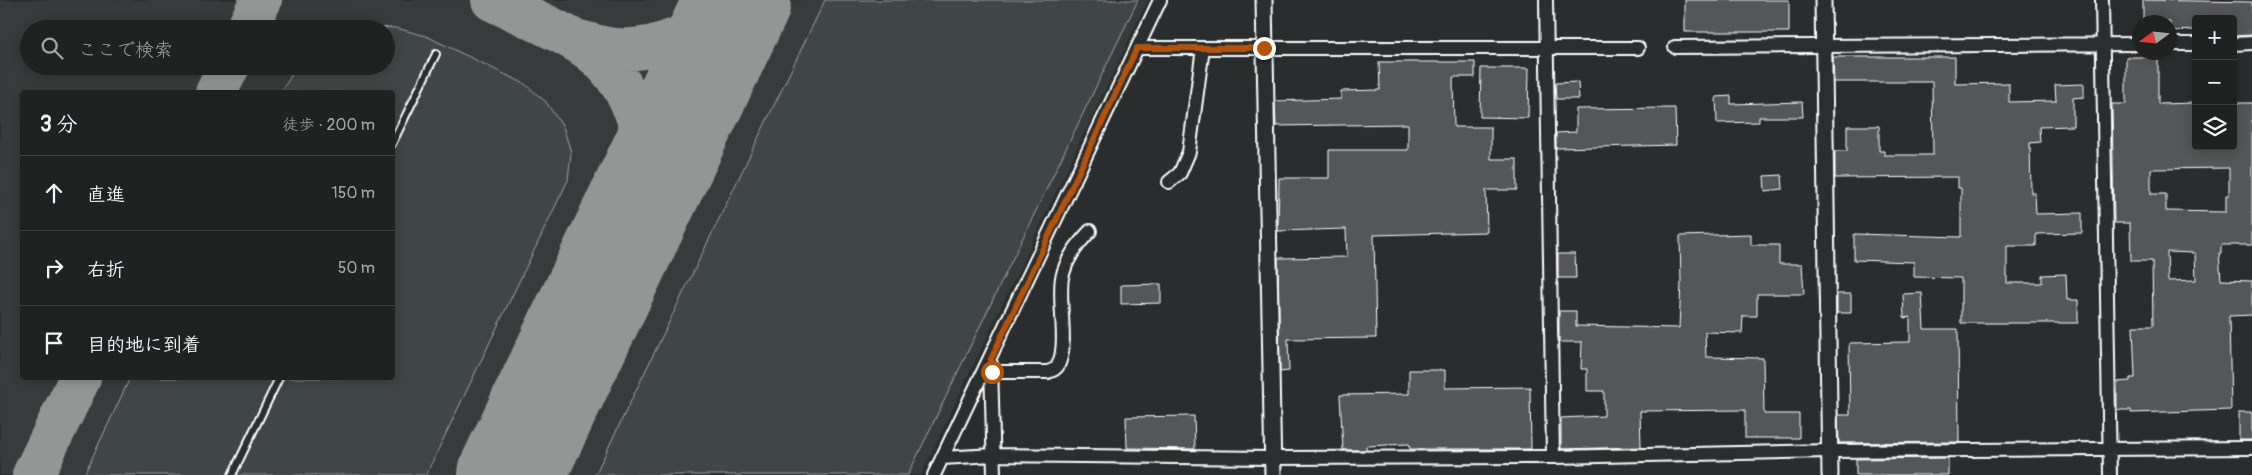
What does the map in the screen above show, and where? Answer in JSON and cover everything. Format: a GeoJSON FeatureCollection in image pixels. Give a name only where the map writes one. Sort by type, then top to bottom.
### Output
{"type":"FeatureCollection","features":[{"type":"Feature","properties":{"kind":"street"},"geometry":{"type":"LineString","coordinates":[[934,475],[991,365],[1160,0]]}},
{"type":"Feature","properties":{"kind":"street"},"geometry":{"type":"LineString","coordinates":[[1264,0],[1272,475]]}},
{"type":"Feature","properties":{"kind":"street"},"geometry":{"type":"LineString","coordinates":[[1546,0],[1553,457]]}},
{"type":"Feature","properties":{"kind":"street"},"geometry":{"type":"LineString","coordinates":[[1823,0],[1830,475]]}},
{"type":"Feature","properties":{"kind":"street"},"geometry":{"type":"LineString","coordinates":[[2102,0],[2110,475]]}},
{"type":"Feature","properties":{"kind":"street"},"geometry":{"type":"LineString","coordinates":[[1675,47],[2132,44]]}},
{"type":"Feature","properties":{"kind":"street"},"geometry":{"type":"LineString","coordinates":[[2177,44],[2192,44]]}},
{"type":"Feature","properties":{"kind":"street"},"geometry":{"type":"LineString","coordinates":[[2237,44],[2252,44]]}},
{"type":"Feature","properties":{"kind":"street"},"geometry":{"type":"LineString","coordinates":[[1137,48],[1638,48]]}},
{"type":"Feature","properties":{"kind":"street"},"geometry":{"type":"LineString","coordinates":[[1170,182],[1180,173],[1189,152],[1203,48]]}},
{"type":"Feature","properties":{"kind":"street"},"geometry":{"type":"LineString","coordinates":[[991,365],[1048,372],[1055,369],[1059,363],[1062,350],[1063,276],[1068,260],[1090,231]]}},
{"type":"Feature","properties":{"kind":"street"},"geometry":{"type":"LineString","coordinates":[[991,365],[994,475]]}},
{"type":"Feature","properties":{"kind":"street"},"geometry":{"type":"LineString","coordinates":[[942,458],[994,455],[1272,458],[1553,457],[1830,451],[2252,448]]}},
{"type":"Feature","properties":{"kind":"lane"},"geometry":{"type":"LineString","coordinates":[[395,138],[436,54]]}},
{"type":"Feature","properties":{"kind":"lane"},"geometry":{"type":"LineString","coordinates":[[232,475],[278,380]]}},
{"type":"Feature","properties":{"kind":"shaded area"},"geometry":{"type":"Polygon","coordinates":[[[0,0],[1148,0],[921,475],[0,475],[0,0]]]}},
{"type":"Feature","properties":{"kind":"shaded area"},"geometry":{"type":"Polygon","coordinates":[[[825,0],[1138,0],[908,475],[595,475],[825,0]]]}},
{"type":"Feature","properties":{"kind":"shaded area"},"geometry":{"type":"Polygon","coordinates":[[[396,28],[426,36],[525,84],[546,102],[563,127],[571,152],[568,180],[426,475],[84,475],[129,380],[395,380],[395,90],[282,90],[291,75],[395,75],[396,28]]]}},
{"type":"Feature","properties":{"kind":"building"},"geometry":{"type":"Polygon","coordinates":[[[1685,0],[1789,0],[1789,32],[1685,32],[1685,0]]]}},
{"type":"Feature","properties":{"kind":"building"},"geometry":{"type":"Polygon","coordinates":[[[2143,0],[2252,2],[2252,35],[2237,36],[2237,15],[2192,15],[2192,30],[2177,31],[2177,15],[2143,15],[2143,0]]]}},
{"type":"Feature","properties":{"kind":"building"},"geometry":{"type":"Polygon","coordinates":[[[1833,57],[1955,57],[1955,84],[2009,83],[2009,102],[2056,101],[2055,85],[2084,84],[2084,97],[2073,98],[2073,126],[2039,127],[2040,142],[2030,143],[2031,193],[2035,193],[2036,214],[2082,213],[2082,233],[2036,234],[2036,246],[2007,246],[2007,283],[2042,283],[2042,275],[2066,274],[2067,300],[2078,300],[2078,323],[1961,323],[1961,278],[1914,277],[1914,262],[1854,260],[1854,234],[1961,237],[1961,188],[1958,188],[1958,177],[1835,178],[1835,151],[1847,151],[1847,126],[1879,126],[1879,151],[1884,151],[1884,155],[1933,155],[1932,82],[1834,82],[1833,57]]]}},
{"type":"Feature","properties":{"kind":"building"},"geometry":{"type":"Polygon","coordinates":[[[2126,57],[2132,57],[2132,60],[2158,60],[2158,104],[2192,103],[2192,150],[2237,150],[2237,103],[2252,103],[2252,245],[2221,245],[2221,253],[2219,253],[2221,280],[2252,281],[2252,315],[2229,316],[2231,410],[2131,413],[2131,410],[2117,410],[2117,382],[2130,381],[2130,378],[2135,378],[2133,326],[2153,326],[2152,261],[2131,261],[2130,223],[2114,223],[2112,104],[2126,104],[2126,57]],[[2229,168],[2151,169],[2151,194],[2166,194],[2166,211],[2226,212],[2226,195],[2229,195],[2229,168]],[[2167,252],[2168,281],[2196,280],[2195,253],[2167,252]]]}},
{"type":"Feature","properties":{"kind":"building"},"geometry":{"type":"Polygon","coordinates":[[[1379,62],[1475,62],[1475,77],[1453,77],[1454,127],[1491,127],[1491,159],[1517,159],[1517,190],[1486,190],[1487,232],[1374,235],[1376,338],[1288,339],[1289,371],[1280,372],[1278,258],[1347,257],[1346,229],[1278,231],[1279,178],[1329,178],[1329,150],[1408,150],[1408,124],[1276,126],[1275,101],[1341,99],[1341,91],[1380,90],[1379,62]]]}},
{"type":"Feature","properties":{"kind":"building"},"geometry":{"type":"Polygon","coordinates":[[[1481,68],[1529,68],[1528,118],[1480,117],[1481,68]]]}},
{"type":"Feature","properties":{"kind":"building"},"geometry":{"type":"Polygon","coordinates":[[[1578,82],[1579,99],[1556,99],[1555,83],[1578,82]]]}},
{"type":"Feature","properties":{"kind":"building"},"geometry":{"type":"Polygon","coordinates":[[[1731,96],[1731,104],[1802,102],[1803,117],[1759,117],[1759,122],[1717,123],[1716,97],[1731,96]]]}},
{"type":"Feature","properties":{"kind":"building"},"geometry":{"type":"Polygon","coordinates":[[[1675,108],[1676,145],[1556,148],[1556,133],[1576,132],[1576,109],[1675,108]]]}},
{"type":"Feature","properties":{"kind":"building"},"geometry":{"type":"Polygon","coordinates":[[[1782,175],[1783,189],[1765,191],[1764,176],[1782,175]]]}},
{"type":"Feature","properties":{"kind":"building"},"geometry":{"type":"Polygon","coordinates":[[[1751,234],[1751,245],[1779,245],[1779,264],[1802,264],[1804,294],[1757,294],[1757,316],[1743,316],[1742,333],[1705,332],[1706,357],[1763,358],[1764,414],[1799,414],[1799,438],[1745,438],[1745,410],[1640,411],[1641,447],[1561,449],[1561,418],[1604,416],[1604,391],[1587,391],[1587,369],[1581,369],[1582,342],[1559,342],[1559,311],[1576,311],[1576,326],[1679,328],[1681,283],[1680,236],[1751,234]]]}},
{"type":"Feature","properties":{"kind":"building"},"geometry":{"type":"Polygon","coordinates":[[[1558,254],[1575,254],[1576,278],[1558,278],[1558,254]]]}},
{"type":"Feature","properties":{"kind":"building"},"geometry":{"type":"Polygon","coordinates":[[[1161,284],[1161,303],[1121,304],[1121,285],[1161,284]]]}},
{"type":"Feature","properties":{"kind":"building"},"geometry":{"type":"Polygon","coordinates":[[[1922,293],[1924,329],[1958,329],[1959,442],[1839,443],[1838,415],[1850,415],[1849,343],[1910,342],[1910,317],[1904,318],[1903,294],[1922,293]]]}},
{"type":"Feature","properties":{"kind":"building"},"geometry":{"type":"Polygon","coordinates":[[[1837,294],[1851,294],[1851,313],[1837,313],[1837,294]]]}},
{"type":"Feature","properties":{"kind":"building"},"geometry":{"type":"Polygon","coordinates":[[[1409,370],[1445,370],[1445,388],[1530,387],[1531,449],[1410,449],[1409,444],[1366,446],[1366,450],[1343,450],[1340,395],[1409,394],[1409,370]]]}},
{"type":"Feature","properties":{"kind":"building"},"geometry":{"type":"Polygon","coordinates":[[[2239,412],[2252,412],[2252,440],[2239,440],[2239,412]]]}},
{"type":"Feature","properties":{"kind":"building"},"geometry":{"type":"Polygon","coordinates":[[[1194,416],[1195,449],[1127,448],[1126,417],[1194,416]]]}},
{"type":"Feature","properties":{"kind":"building"},"geometry":{"type":"Polygon","coordinates":[[[1948,458],[1948,475],[1856,475],[1856,459],[1948,458]]]}},
{"type":"Feature","properties":{"kind":"taxiway"},"geometry":{"type":"LineString","coordinates":[[251,20],[261,0]]}},
{"type":"Feature","properties":{"kind":"taxiway"},"geometry":{"type":"LineString","coordinates":[[492,0],[574,40],[590,50],[616,77],[634,110],[643,147],[643,179],[634,219]]}},
{"type":"Feature","properties":{"kind":"taxiway"},"geometry":{"type":"LineString","coordinates":[[575,40],[617,49],[649,47],[664,43],[694,30],[720,11],[731,0]]}},
{"type":"Feature","properties":{"kind":"taxiway"},"geometry":{"type":"LineString","coordinates":[[217,90],[224,75]]}},
{"type":"Feature","properties":{"kind":"taxiway"},"geometry":{"type":"LineString","coordinates":[[33,475],[79,380]]}},
{"type":"Feature","properties":{"kind":"runway"},"geometry":{"type":"LineString","coordinates":[[511,475],[738,0]]}},
{"type":"Feature","properties":{"kind":"route"},"geometry":{"type":"LineString","coordinates":[[992,372],[991,359],[1137,48],[1264,48]]}}]}
